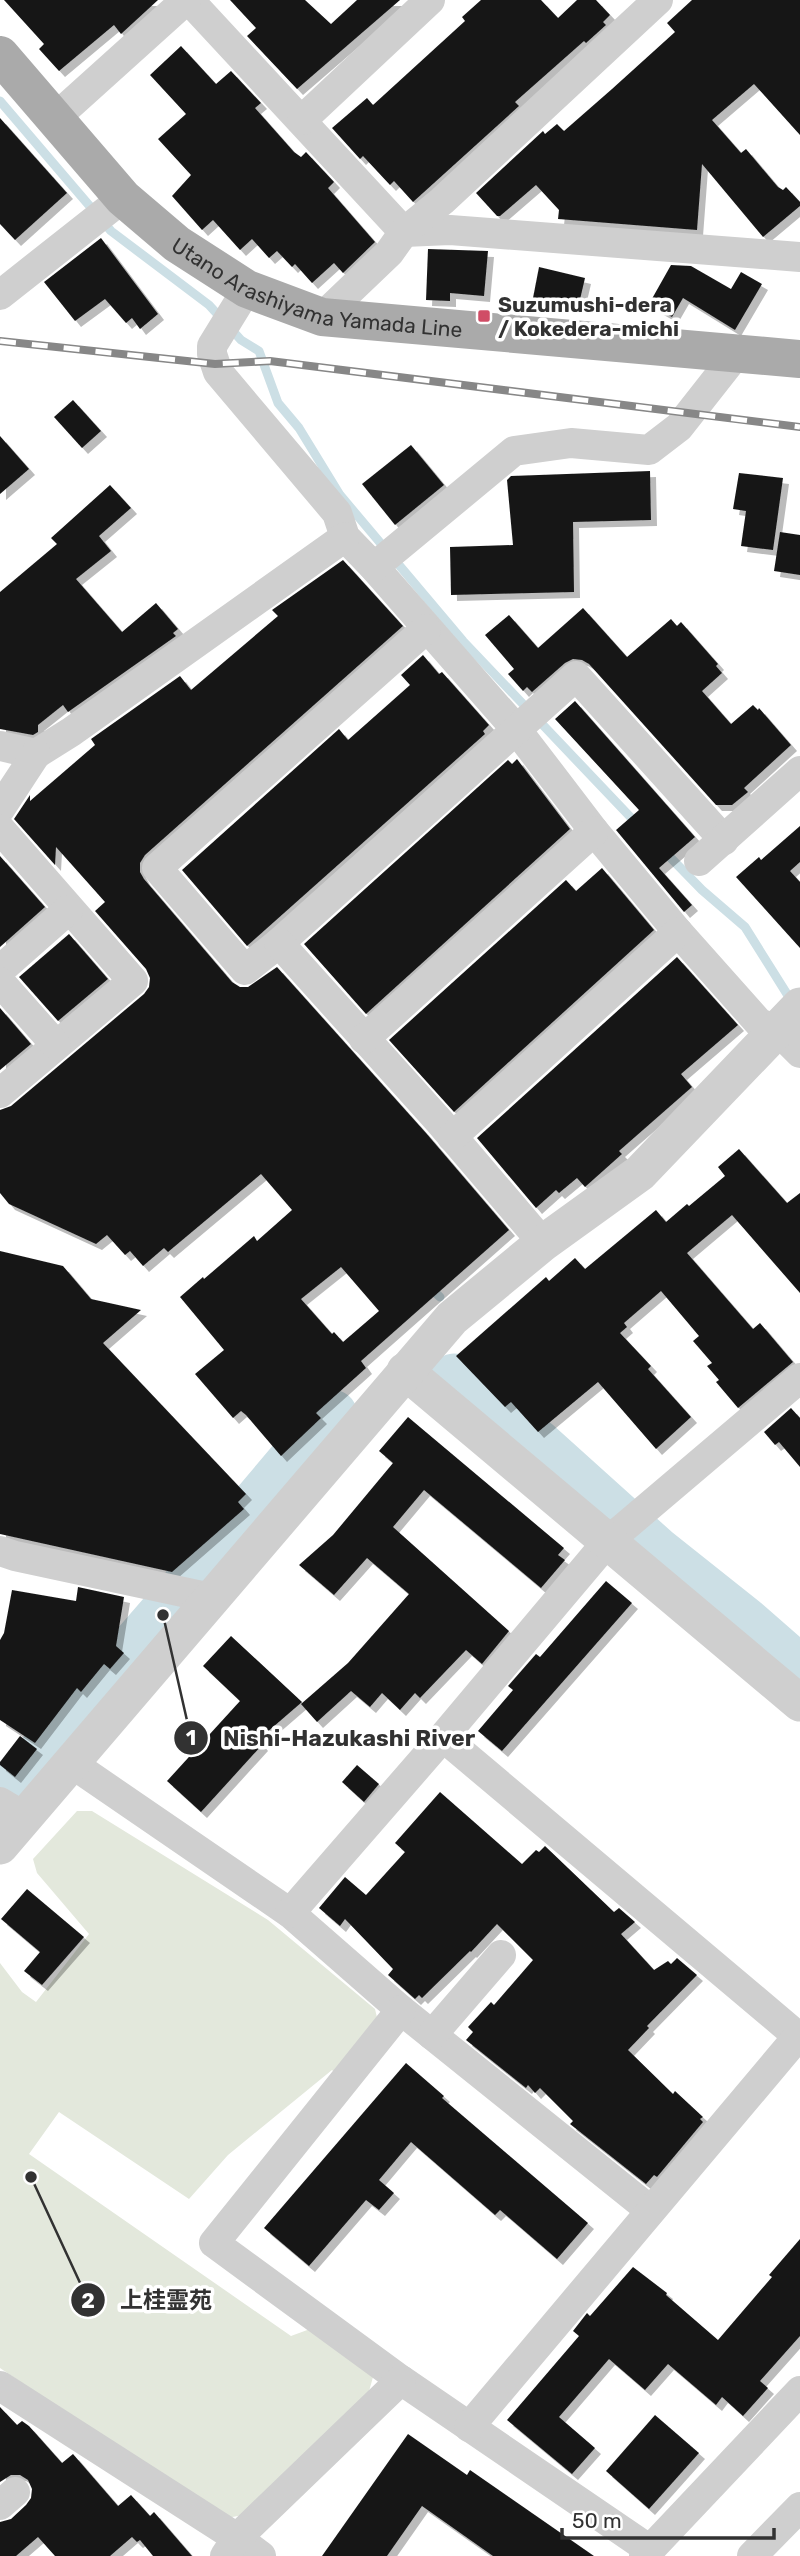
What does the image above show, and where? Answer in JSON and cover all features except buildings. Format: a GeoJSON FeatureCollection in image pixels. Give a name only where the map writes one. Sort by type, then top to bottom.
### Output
{"type":"FeatureCollection","features":[{"type":"Feature","properties":{"kind":"main road","name":"Utano Arashiyama Yamada Line"},"geometry":{"type":"LineString","coordinates":[[2,63],[54,119],[107,211],[177,243],[247,289],[322,317],[796,355]]}},
{"type":"Feature","properties":{"kind":"street"},"geometry":{"type":"LineString","coordinates":[[54,119],[187,0],[404,232]]}},
{"type":"Feature","properties":{"kind":"street"},"geometry":{"type":"LineString","coordinates":[[302,120],[430,0]]}},
{"type":"Feature","properties":{"kind":"street"},"geometry":{"type":"LineString","coordinates":[[322,317],[389,253],[404,232],[442,201],[640,6]]}},
{"type":"Feature","properties":{"kind":"street"},"geometry":{"type":"LineString","coordinates":[[0,295],[107,211]]}},
{"type":"Feature","properties":{"kind":"street"},"geometry":{"type":"LineString","coordinates":[[404,232],[450,230],[800,257]]}},
{"type":"Feature","properties":{"kind":"street"},"geometry":{"type":"LineString","coordinates":[[247,289],[212,346],[218,372],[337,513],[345,537],[374,566],[426,629],[516,729],[594,831],[678,932],[760,1023],[792,1029]]}},
{"type":"Feature","properties":{"kind":"street"},"geometry":{"type":"LineString","coordinates":[[374,566],[514,450],[571,443],[649,450],[679,427],[738,352]]}},
{"type":"Feature","properties":{"kind":"street"},"geometry":{"type":"LineString","coordinates":[[0,810],[36,754],[71,732],[345,537]]}},
{"type":"Feature","properties":{"kind":"street"},"geometry":{"type":"LineString","coordinates":[[426,629],[157,868],[245,970],[279,943],[576,676],[724,840]]}},
{"type":"Feature","properties":{"kind":"street"},"geometry":{"type":"LineString","coordinates":[[0,746],[36,754]]}},
{"type":"Feature","properties":{"kind":"street"},"geometry":{"type":"LineString","coordinates":[[699,861],[800,771]]}},
{"type":"Feature","properties":{"kind":"street"},"geometry":{"type":"LineString","coordinates":[[0,830],[68,910],[134,981],[0,1093]]}},
{"type":"Feature","properties":{"kind":"street"},"geometry":{"type":"LineString","coordinates":[[364,1039],[594,831]]}},
{"type":"Feature","properties":{"kind":"street"},"geometry":{"type":"LineString","coordinates":[[0,970],[68,910]]}},
{"type":"Feature","properties":{"kind":"street"},"geometry":{"type":"LineString","coordinates":[[452,1137],[678,932]]}},
{"type":"Feature","properties":{"kind":"street"},"geometry":{"type":"LineString","coordinates":[[279,943],[452,1137],[542,1243]]}},
{"type":"Feature","properties":{"kind":"street"},"geometry":{"type":"LineString","coordinates":[[0,982],[56,1045]]}},
{"type":"Feature","properties":{"kind":"street"},"geometry":{"type":"LineString","coordinates":[[0,1846],[10,1808],[71,1763],[191,1594],[405,1371],[452,1318],[542,1243],[640,1173],[792,1029]]}},
{"type":"Feature","properties":{"kind":"street"},"geometry":{"type":"LineString","coordinates":[[405,1371],[621,1530],[800,1703]]}},
{"type":"Feature","properties":{"kind":"street"},"geometry":{"type":"LineString","coordinates":[[290,1913],[621,1530],[800,1378]]}},
{"type":"Feature","properties":{"kind":"street"},"geometry":{"type":"LineString","coordinates":[[0,1551],[191,1594]]}},
{"type":"Feature","properties":{"kind":"street"},"geometry":{"type":"LineString","coordinates":[[443,1737],[800,2036],[469,2427]]}},
{"type":"Feature","properties":{"kind":"street"},"geometry":{"type":"LineString","coordinates":[[71,1763],[290,1913],[401,2010],[650,2210]]}},
{"type":"Feature","properties":{"kind":"street"},"geometry":{"type":"LineString","coordinates":[[432,2035],[501,1955]]}},
{"type":"Feature","properties":{"kind":"street"},"geometry":{"type":"LineString","coordinates":[[401,2010],[214,2243],[647,2553],[800,2391]]}},
{"type":"Feature","properties":{"kind":"street"},"geometry":{"type":"LineString","coordinates":[[231,2547],[401,2379]]}},
{"type":"Feature","properties":{"kind":"street"},"geometry":{"type":"LineString","coordinates":[[0,2386],[231,2547],[261,2556]]}},
{"type":"Feature","properties":{"kind":"street"},"geometry":{"type":"LineString","coordinates":[[752,2556],[800,2507]]}},
{"type":"Feature","properties":{"kind":"shaded area"},"geometry":{"type":"Polygon","coordinates":[[[77,1811],[92,1811],[268,1920],[375,2009],[379,2026],[336,2074],[332,2070],[228,2155],[189,2199],[59,2112],[29,2154],[291,2336],[310,2329],[373,2377],[368,2395],[243,2515],[222,2519],[0,2368],[0,1963],[22,1992],[36,2002],[89,1934],[37,1873],[33,1859],[77,1811]]]}},
{"type":"Feature","properties":{"kind":"waterway"},"geometry":{"type":"LineString","coordinates":[[0,101],[111,231],[209,305],[241,340],[259,351],[278,403],[299,428],[340,495],[463,641],[637,824]]}},
{"type":"Feature","properties":{"kind":"waterway"},"geometry":{"type":"LineString","coordinates":[[664,851],[702,890],[745,927],[792,1002]]}},
{"type":"Feature","properties":{"kind":"waterway"},"geometry":{"type":"LineString","coordinates":[[428,1286],[440,1297]]}},
{"type":"Feature","properties":{"kind":"waterway"},"geometry":{"type":"LineString","coordinates":[[454,1379],[536,1444],[656,1552],[800,1671]]}},
{"type":"Feature","properties":{"kind":"waterway"},"geometry":{"type":"LineString","coordinates":[[0,1803],[332,1415]]}},
{"type":"Feature","properties":{"kind":"railway"},"geometry":{"type":"LineString","coordinates":[[0,341],[215,364],[270,361],[800,427]]}},
{"type":"Feature","properties":{"kind":"place","name":"Suzumushi-dera / Kokedera-michi"},"geometry":{"type":"Point","coordinates":[484,316]}},
{"type":"Feature","properties":{"kind":"place","name":"Nishi-Hazukashi River"},"geometry":{"type":"Point","coordinates":[163,1615]}},
{"type":"Feature","properties":{"kind":"place","name":"上桂霊苑"},"geometry":{"type":"Point","coordinates":[31,2177]}}]}
